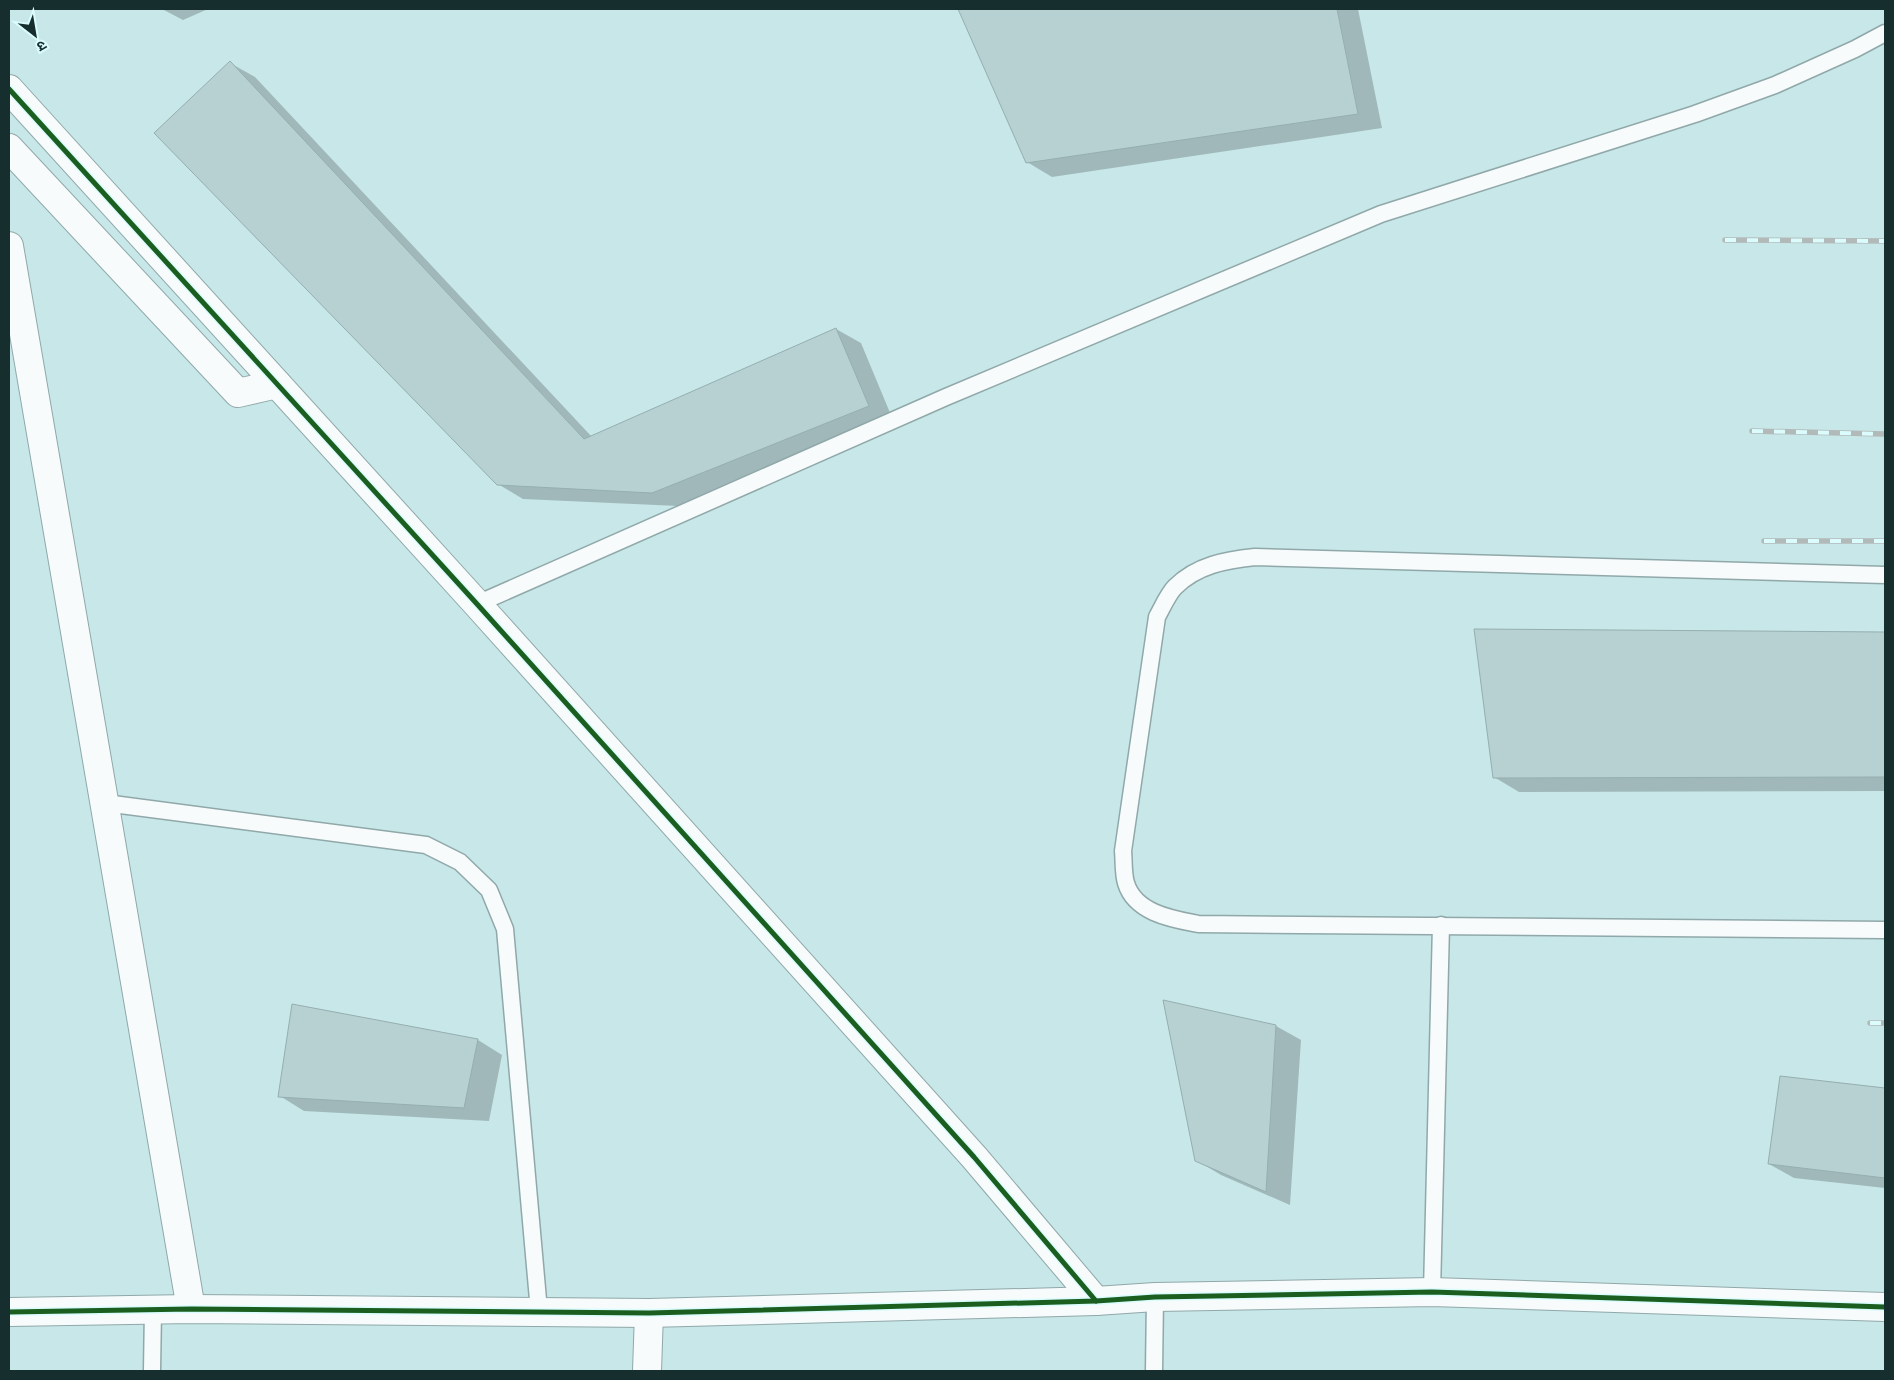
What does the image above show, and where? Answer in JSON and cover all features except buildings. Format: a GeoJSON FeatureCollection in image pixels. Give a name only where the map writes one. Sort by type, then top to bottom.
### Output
{"type":"FeatureCollection","features":[{"type":"Feature","properties":{"kind":"street"},"geometry":{"type":"LineString","coordinates":[[9,89],[478,604],[974,1157],[1096,1301]]}},
{"type":"Feature","properties":{"kind":"street"},"geometry":{"type":"LineString","coordinates":[[9,148],[238,393],[277,384]]}},
{"type":"Feature","properties":{"kind":"street"},"geometry":{"type":"LineString","coordinates":[[9,246],[191,1308]]}},
{"type":"Feature","properties":{"kind":"street"},"geometry":{"type":"LineString","coordinates":[[9,1312],[191,1308],[649,1313],[1096,1301],[1155,1297],[1432,1292],[1885,1307]]}},
{"type":"Feature","properties":{"kind":"street"},"geometry":{"type":"LineString","coordinates":[[647,1371],[649,1313]]}},
{"type":"Feature","properties":{"kind":"lane"},"geometry":{"type":"LineString","coordinates":[[478,604],[946,397],[1381,214],[1695,114],[1776,85],[1854,50],[1885,33]]}},
{"type":"Feature","properties":{"kind":"lane"},"geometry":{"type":"LineString","coordinates":[[1885,575],[1255,557],[1228,559],[1201,568],[1175,587],[1157,617],[1123,851],[1126,883],[1138,902],[1164,917],[1198,924],[1885,930]]}},
{"type":"Feature","properties":{"kind":"lane"},"geometry":{"type":"LineString","coordinates":[[105,802],[426,845],[460,862],[489,890],[505,929],[539,1311]]}},
{"type":"Feature","properties":{"kind":"lane"},"geometry":{"type":"LineString","coordinates":[[1432,1292],[1441,925]]}},
{"type":"Feature","properties":{"kind":"lane"},"geometry":{"type":"LineString","coordinates":[[1154,1371],[1155,1297]]}},
{"type":"Feature","properties":{"kind":"lane"},"geometry":{"type":"LineString","coordinates":[[152,1371],[153,1309]]}},
{"type":"Feature","properties":{"kind":"railway"},"geometry":{"type":"LineString","coordinates":[[1725,240],[1885,241]]}},
{"type":"Feature","properties":{"kind":"railway"},"geometry":{"type":"LineString","coordinates":[[1752,431],[1885,434]]}},
{"type":"Feature","properties":{"kind":"railway"},"geometry":{"type":"LineString","coordinates":[[1764,541],[1885,541]]}},
{"type":"Feature","properties":{"kind":"railway"},"geometry":{"type":"LineString","coordinates":[[1870,1023],[1885,1023]]}},
{"type":"Feature","properties":{"kind":"cycle path"},"geometry":{"type":"LineString","coordinates":[[9,89],[477,604],[974,1157],[1096,1301]]}},
{"type":"Feature","properties":{"kind":"cycle path"},"geometry":{"type":"LineString","coordinates":[[9,1312],[191,1309],[649,1313],[1096,1301],[1155,1297],[1432,1292],[1885,1307]]}}]}
